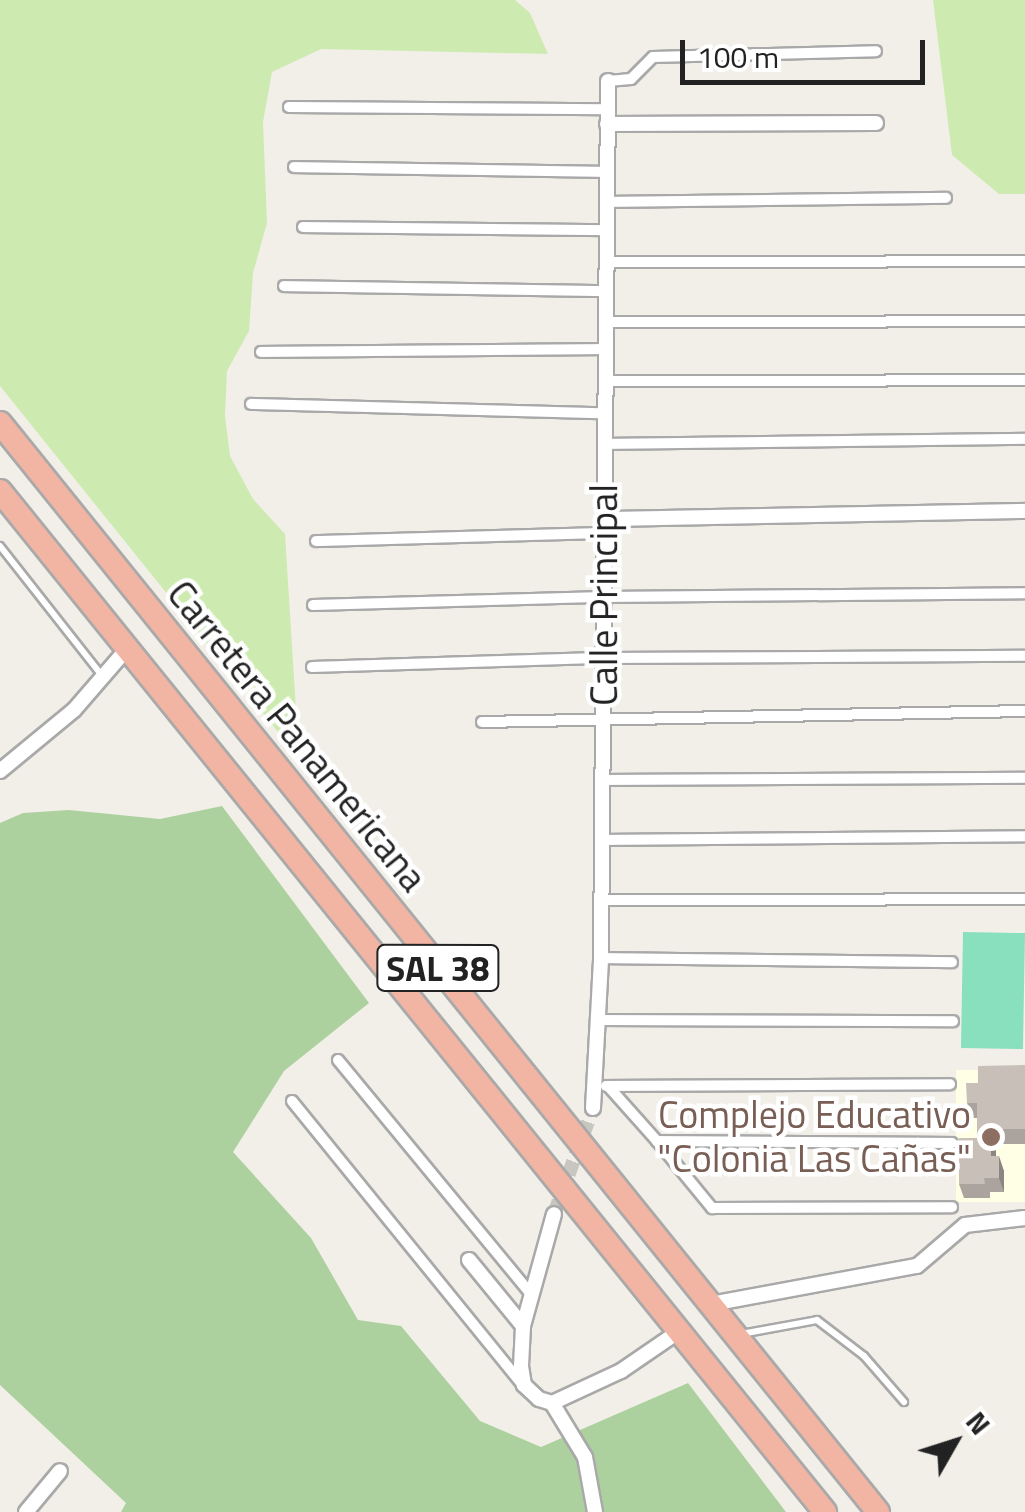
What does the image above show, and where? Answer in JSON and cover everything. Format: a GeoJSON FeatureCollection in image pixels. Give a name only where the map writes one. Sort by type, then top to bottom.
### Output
{"type":"FeatureCollection","features":[{"type":"Feature","properties":{"kind":"highway","name":"Carretera Panamericana"},"geometry":{"type":"LineString","coordinates":[[0,423],[878,1512]]}},
{"type":"Feature","properties":{"kind":"highway","name":"Carretera Panamericana"},"geometry":{"type":"LineString","coordinates":[[0,491],[565,1210],[678,1332],[824,1512]]}},
{"type":"Feature","properties":{"kind":"highway"},"geometry":{"type":"LineString","coordinates":[[200,741],[233,712]]}},
{"type":"Feature","properties":{"kind":"highway"},"geometry":{"type":"LineString","coordinates":[[565,1210],[607,1178]]}},
{"type":"Feature","properties":{"kind":"street"},"geometry":{"type":"LineString","coordinates":[[608,81],[631,79],[653,57],[876,50]]}},
{"type":"Feature","properties":{"kind":"street","name":"Calle Principal"},"geometry":{"type":"LineString","coordinates":[[593,1108],[601,1086],[608,81]]}},
{"type":"Feature","properties":{"kind":"street"},"geometry":{"type":"LineString","coordinates":[[289,108],[876,123]]}},
{"type":"Feature","properties":{"kind":"street"},"geometry":{"type":"LineString","coordinates":[[294,168],[607,172]]}},
{"type":"Feature","properties":{"kind":"street"},"geometry":{"type":"LineString","coordinates":[[607,202],[946,198]]}},
{"type":"Feature","properties":{"kind":"street"},"geometry":{"type":"LineString","coordinates":[[302,228],[607,230]]}},
{"type":"Feature","properties":{"kind":"street"},"geometry":{"type":"LineString","coordinates":[[606,262],[1025,261]]}},
{"type":"Feature","properties":{"kind":"street"},"geometry":{"type":"LineString","coordinates":[[284,286],[606,291]]}},
{"type":"Feature","properties":{"kind":"street"},"geometry":{"type":"LineString","coordinates":[[606,322],[1025,321]]}},
{"type":"Feature","properties":{"kind":"street"},"geometry":{"type":"LineString","coordinates":[[262,352],[606,349]]}},
{"type":"Feature","properties":{"kind":"street"},"geometry":{"type":"LineString","coordinates":[[606,381],[1025,380]]}},
{"type":"Feature","properties":{"kind":"street"},"geometry":{"type":"LineString","coordinates":[[251,404],[606,413]]}},
{"type":"Feature","properties":{"kind":"street"},"geometry":{"type":"LineString","coordinates":[[605,444],[1025,440]]}},
{"type":"Feature","properties":{"kind":"street"},"geometry":{"type":"LineString","coordinates":[[316,540],[1025,510]]}},
{"type":"Feature","properties":{"kind":"street"},"geometry":{"type":"LineString","coordinates":[[313,605],[604,597],[1025,593]]}},
{"type":"Feature","properties":{"kind":"street"},"geometry":{"type":"LineString","coordinates":[[0,771],[104,678],[126,650]]}},
{"type":"Feature","properties":{"kind":"street"},"geometry":{"type":"LineString","coordinates":[[312,667],[604,658],[1025,656]]}},
{"type":"Feature","properties":{"kind":"street"},"geometry":{"type":"LineString","coordinates":[[482,722],[1025,711]]}},
{"type":"Feature","properties":{"kind":"street"},"geometry":{"type":"LineString","coordinates":[[603,780],[1025,778]]}},
{"type":"Feature","properties":{"kind":"street"},"geometry":{"type":"LineString","coordinates":[[602,840],[1025,836]]}},
{"type":"Feature","properties":{"kind":"street"},"geometry":{"type":"LineString","coordinates":[[602,900],[1025,899]]}},
{"type":"Feature","properties":{"kind":"street"},"geometry":{"type":"LineString","coordinates":[[602,958],[952,962]]}},
{"type":"Feature","properties":{"kind":"street"},"geometry":{"type":"LineString","coordinates":[[600,1020],[953,1021]]}},
{"type":"Feature","properties":{"kind":"street"},"geometry":{"type":"LineString","coordinates":[[338,1060],[530,1293]]}},
{"type":"Feature","properties":{"kind":"street"},"geometry":{"type":"LineString","coordinates":[[601,1086],[950,1084]]}},
{"type":"Feature","properties":{"kind":"street"},"geometry":{"type":"LineString","coordinates":[[601,1086],[657,1141],[712,1208],[952,1207]]}},
{"type":"Feature","properties":{"kind":"street"},"geometry":{"type":"LineString","coordinates":[[292,1100],[524,1385],[539,1399],[552,1403],[585,1457],[595,1512]]}},
{"type":"Feature","properties":{"kind":"street"},"geometry":{"type":"LineString","coordinates":[[657,1141],[952,1143]]}},
{"type":"Feature","properties":{"kind":"street"},"geometry":{"type":"LineString","coordinates":[[524,1385],[522,1326],[530,1293],[565,1210]]}},
{"type":"Feature","properties":{"kind":"street"},"geometry":{"type":"LineString","coordinates":[[710,1304],[917,1266],[964,1225],[1025,1218]]}},
{"type":"Feature","properties":{"kind":"street"},"geometry":{"type":"LineString","coordinates":[[470,1260],[522,1326]]}},
{"type":"Feature","properties":{"kind":"street"},"geometry":{"type":"LineString","coordinates":[[552,1403],[622,1371],[678,1332]]}},
{"type":"Feature","properties":{"kind":"street"},"geometry":{"type":"LineString","coordinates":[[26,1512],[60,1471]]}},
{"type":"Feature","properties":{"kind":"lane"},"geometry":{"type":"LineString","coordinates":[[0,546],[104,678]]}},
{"type":"Feature","properties":{"kind":"lane"},"geometry":{"type":"LineString","coordinates":[[735,1335],[818,1320],[864,1356],[904,1402]]}},
{"type":"Feature","properties":{"kind":"shaded area","name":"Complejo Educativo \"Colonia Las Cañas\""},"geometry":{"type":"Polygon","coordinates":[[[956,1070],[1025,1070],[1025,1202],[956,1202],[956,1070]]]}},
{"type":"Feature","properties":{"kind":"green space"},"geometry":{"type":"Polygon","coordinates":[[[0,0],[515,0],[530,13],[548,54],[321,49],[272,72],[263,122],[267,223],[253,273],[249,331],[227,371],[225,416],[230,456],[253,499],[285,534],[299,758],[0,386],[0,0]]]}},
{"type":"Feature","properties":{"kind":"green space"},"geometry":{"type":"Polygon","coordinates":[[[933,0],[1025,0],[1025,194],[999,194],[952,155],[933,0]]]}},
{"type":"Feature","properties":{"kind":"green space"},"geometry":{"type":"Polygon","coordinates":[[[222,806],[369,1003],[284,1071],[233,1152],[311,1238],[358,1320],[401,1326],[480,1421],[541,1447],[688,1383],[786,1512],[121,1512],[126,1503],[0,1385],[0,823],[23,813],[69,810],[160,819],[222,806]]]}},
{"type":"Feature","properties":{"kind":"green space"},"geometry":{"type":"Polygon","coordinates":[[[963,932],[1025,933],[1023,1049],[961,1048],[963,932]]]}},
{"type":"Feature","properties":{"kind":"building"},"geometry":{"type":"Polygon","coordinates":[[[1025,1065],[1025,1129],[991,1129],[991,1156],[999,1156],[999,1178],[984,1178],[985,1184],[959,1184],[959,1138],[977,1138],[977,1103],[967,1103],[966,1083],[978,1083],[978,1066],[1025,1065]]]}},
{"type":"Feature","properties":{"kind":"tunnel"},"geometry":{"type":"LineString","coordinates":[[554,1214],[593,1108]]}},
{"type":"Feature","properties":{"kind":"place","name":"Complejo Educativo \"Colonia Las Cañas\""},"geometry":{"type":"Point","coordinates":[991,1137]}}]}
